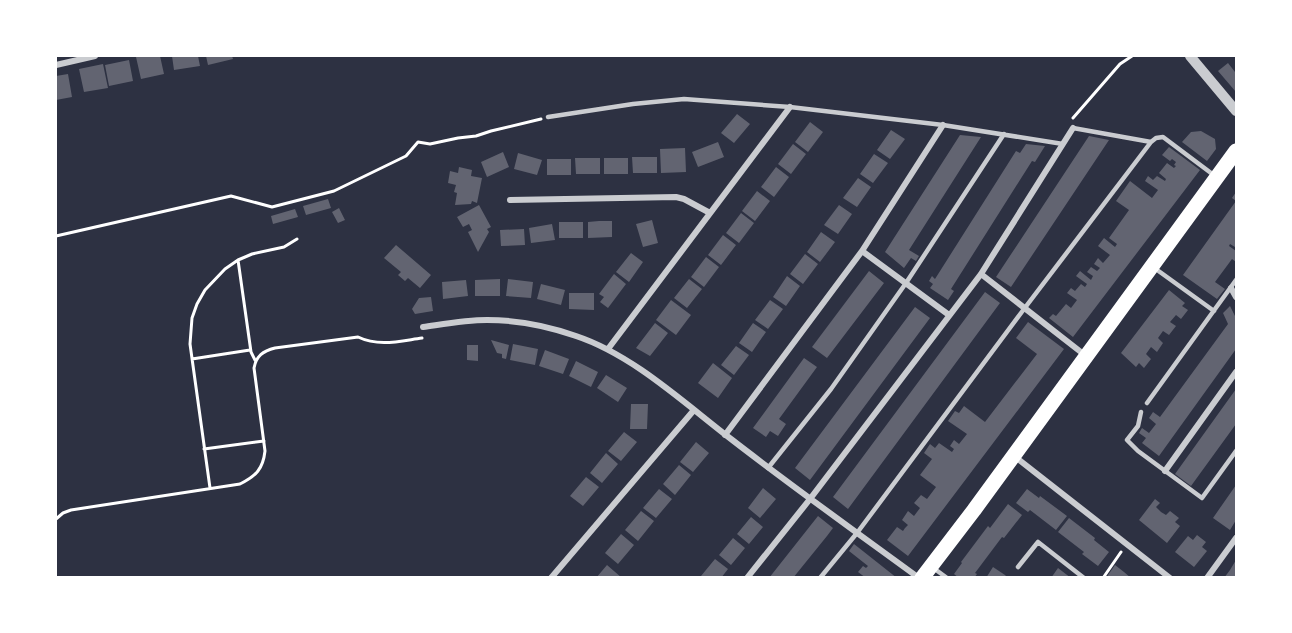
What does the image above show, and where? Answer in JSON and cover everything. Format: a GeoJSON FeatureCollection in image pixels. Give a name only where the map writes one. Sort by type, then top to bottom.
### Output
{"type":"FeatureCollection","features":[{"type":"Feature","properties":{"kind":"main road"},"geometry":{"type":"LineString","coordinates":[[924,574],[1087,357],[1236,151]]}},
{"type":"Feature","properties":{"kind":"street"},"geometry":{"type":"LineString","coordinates":[[56,65],[95,56]]}},
{"type":"Feature","properties":{"kind":"street"},"geometry":{"type":"LineString","coordinates":[[1190,56],[1236,111]]}},
{"type":"Feature","properties":{"kind":"street"},"geometry":{"type":"LineString","coordinates":[[608,349],[790,107]]}},
{"type":"Feature","properties":{"kind":"street"},"geometry":{"type":"LineString","coordinates":[[725,435],[862,251],[943,125]]}},
{"type":"Feature","properties":{"kind":"street"},"geometry":{"type":"LineString","coordinates":[[747,578],[981,274],[1073,128]]}},
{"type":"Feature","properties":{"kind":"street"},"geometry":{"type":"LineString","coordinates":[[510,200],[676,197],[710,213]]}},
{"type":"Feature","properties":{"kind":"street"},"geometry":{"type":"LineString","coordinates":[[862,251],[949,315]]}},
{"type":"Feature","properties":{"kind":"street"},"geometry":{"type":"LineString","coordinates":[[981,274],[1087,357]]}},
{"type":"Feature","properties":{"kind":"street"},"geometry":{"type":"LineString","coordinates":[[1231,288],[1236,297]]}},
{"type":"Feature","properties":{"kind":"street"},"geometry":{"type":"LineString","coordinates":[[423,327],[474,321],[510,321],[576,336],[608,349],[644,373],[857,533],[924,574]]}},
{"type":"Feature","properties":{"kind":"street"},"geometry":{"type":"LineString","coordinates":[[1165,471],[1236,372]]}},
{"type":"Feature","properties":{"kind":"street"},"geometry":{"type":"LineString","coordinates":[[551,578],[694,410]]}},
{"type":"Feature","properties":{"kind":"street"},"geometry":{"type":"LineString","coordinates":[[1013,456],[1170,578]]}},
{"type":"Feature","properties":{"kind":"street"},"geometry":{"type":"LineString","coordinates":[[1207,578],[1236,538]]}},
{"type":"Feature","properties":{"kind":"lane"},"geometry":{"type":"LineString","coordinates":[[548,117],[684,99],[790,107],[943,125],[1064,144]]}},
{"type":"Feature","properties":{"kind":"lane"},"geometry":{"type":"LineString","coordinates":[[1073,128],[1151,142]]}},
{"type":"Feature","properties":{"kind":"lane"},"geometry":{"type":"LineString","coordinates":[[768,468],[831,389],[906,283],[1004,135]]}},
{"type":"Feature","properties":{"kind":"lane"},"geometry":{"type":"LineString","coordinates":[[820,578],[857,533],[1151,142],[1160,137],[1166,139],[1218,177]]}},
{"type":"Feature","properties":{"kind":"lane"},"geometry":{"type":"LineString","coordinates":[[1153,266],[1214,311]]}},
{"type":"Feature","properties":{"kind":"lane"},"geometry":{"type":"LineString","coordinates":[[1147,404],[1236,280]]}},
{"type":"Feature","properties":{"kind":"lane"},"geometry":{"type":"LineString","coordinates":[[1141,412],[1138,426],[1127,440],[1138,451],[1202,498],[1236,452]]}},
{"type":"Feature","properties":{"kind":"lane"},"geometry":{"type":"LineString","coordinates":[[1018,567],[1038,542],[1084,578]]}},
{"type":"Feature","properties":{"kind":"lane"},"geometry":{"type":"LineString","coordinates":[[924,574],[947,578]]}},
{"type":"Feature","properties":{"kind":"path"},"geometry":{"type":"LineString","coordinates":[[1073,128],[1072,119],[1120,64],[1132,56]]}},
{"type":"Feature","properties":{"kind":"path"},"geometry":{"type":"LineString","coordinates":[[56,236],[231,196],[272,207],[334,191],[406,156],[418,141],[430,144],[476,136],[548,117]]}},
{"type":"Feature","properties":{"kind":"path"},"geometry":{"type":"LineString","coordinates":[[210,488],[190,344],[192,318],[205,290],[225,269],[252,254],[284,248],[297,239]]}},
{"type":"Feature","properties":{"kind":"path"},"geometry":{"type":"LineString","coordinates":[[56,519],[71,510],[240,484],[251,479],[258,472],[264,460],[265,451],[254,368],[255,360],[250,350],[238,260]]}},
{"type":"Feature","properties":{"kind":"path"},"geometry":{"type":"LineString","coordinates":[[255,360],[266,350],[358,337],[368,342],[381,344],[424,338],[423,327]]}},
{"type":"Feature","properties":{"kind":"path"},"geometry":{"type":"LineString","coordinates":[[192,358],[250,350]]}},
{"type":"Feature","properties":{"kind":"path"},"geometry":{"type":"LineString","coordinates":[[204,449],[264,441]]}},
{"type":"Feature","properties":{"kind":"path"},"geometry":{"type":"LineString","coordinates":[[1103,578],[1127,544]]}},
{"type":"Feature","properties":{"kind":"building"},"geometry":{"type":"Polygon","coordinates":[[[160,56],[164,74],[141,79],[136,57],[160,56]]]}},
{"type":"Feature","properties":{"kind":"building"},"geometry":{"type":"Polygon","coordinates":[[[172,56],[198,56],[200,66],[174,70],[172,56]]]}},
{"type":"Feature","properties":{"kind":"building"},"geometry":{"type":"Polygon","coordinates":[[[206,56],[232,56],[233,59],[208,65],[206,56]]]}},
{"type":"Feature","properties":{"kind":"building"},"geometry":{"type":"Polygon","coordinates":[[[129,60],[133,81],[109,86],[105,65],[129,60]]]}},
{"type":"Feature","properties":{"kind":"building"},"geometry":{"type":"Polygon","coordinates":[[[1228,63],[1235,72],[1236,70],[1236,92],[1218,71],[1228,63]]]}},
{"type":"Feature","properties":{"kind":"building"},"geometry":{"type":"Polygon","coordinates":[[[103,64],[108,88],[84,92],[79,69],[103,64]]]}},
{"type":"Feature","properties":{"kind":"building"},"geometry":{"type":"Polygon","coordinates":[[[68,74],[72,97],[56,100],[56,76],[68,74]]]}},
{"type":"Feature","properties":{"kind":"building"},"geometry":{"type":"Polygon","coordinates":[[[737,114],[750,124],[734,143],[721,133],[737,114]]]}},
{"type":"Feature","properties":{"kind":"building"},"geometry":{"type":"Polygon","coordinates":[[[810,122],[823,132],[808,152],[795,142],[810,122]]]}},
{"type":"Feature","properties":{"kind":"building"},"geometry":{"type":"Polygon","coordinates":[[[891,130],[905,139],[890,159],[877,150],[891,130]]]}},
{"type":"Feature","properties":{"kind":"building"},"geometry":{"type":"Polygon","coordinates":[[[1201,131],[1215,139],[1216,149],[1207,161],[1182,142],[1191,132],[1201,131]]]}},
{"type":"Feature","properties":{"kind":"building"},"geometry":{"type":"Polygon","coordinates":[[[960,135],[981,137],[909,250],[919,256],[916,261],[911,258],[904,268],[885,252],[960,135]]]}},
{"type":"Feature","properties":{"kind":"building"},"geometry":{"type":"Polygon","coordinates":[[[1089,136],[1109,140],[1011,287],[996,277],[1089,136]]]}},
{"type":"Feature","properties":{"kind":"building"},"geometry":{"type":"Polygon","coordinates":[[[718,142],[724,157],[698,167],[692,152],[718,142]]]}},
{"type":"Feature","properties":{"kind":"building"},"geometry":{"type":"Polygon","coordinates":[[[793,144],[806,154],[791,174],[778,164],[793,144]]]}},
{"type":"Feature","properties":{"kind":"building"},"geometry":{"type":"Polygon","coordinates":[[[1026,144],[1045,146],[1035,162],[1032,161],[951,289],[954,291],[948,300],[930,288],[933,284],[929,281],[932,276],[935,279],[1016,151],[1020,153],[1026,144]]]}},
{"type":"Feature","properties":{"kind":"building"},"geometry":{"type":"Polygon","coordinates":[[[1169,147],[1200,170],[1073,337],[1049,318],[1053,314],[1056,316],[1066,304],[1071,308],[1077,300],[1067,293],[1071,288],[1075,291],[1081,284],[1085,287],[1087,284],[1076,276],[1080,271],[1091,280],[1093,276],[1087,272],[1091,267],[1097,271],[1100,268],[1094,264],[1098,258],[1103,263],[1110,255],[1098,246],[1104,238],[1115,247],[1117,244],[1109,238],[1129,210],[1116,201],[1130,181],[1152,198],[1158,190],[1145,181],[1148,176],[1153,180],[1157,176],[1165,181],[1166,179],[1159,173],[1167,163],[1174,168],[1176,166],[1174,165],[1176,162],[1162,155],[1169,147]]]}},
{"type":"Feature","properties":{"kind":"building"},"geometry":{"type":"Polygon","coordinates":[[[685,148],[686,172],[661,173],[660,149],[685,148]]]}},
{"type":"Feature","properties":{"kind":"building"},"geometry":{"type":"Polygon","coordinates":[[[503,152],[509,167],[487,177],[481,162],[503,152]]]}},
{"type":"Feature","properties":{"kind":"building"},"geometry":{"type":"Polygon","coordinates":[[[518,153],[542,160],[537,175],[514,169],[518,153]]]}},
{"type":"Feature","properties":{"kind":"building"},"geometry":{"type":"Polygon","coordinates":[[[874,154],[888,163],[873,183],[860,174],[874,154]]]}},
{"type":"Feature","properties":{"kind":"building"},"geometry":{"type":"Polygon","coordinates":[[[632,157],[657,157],[657,173],[633,173],[632,157]]]}},
{"type":"Feature","properties":{"kind":"building"},"geometry":{"type":"Polygon","coordinates":[[[575,158],[600,158],[600,174],[576,174],[575,158]]]}},
{"type":"Feature","properties":{"kind":"building"},"geometry":{"type":"Polygon","coordinates":[[[604,158],[628,158],[628,174],[604,174],[604,158]]]}},
{"type":"Feature","properties":{"kind":"building"},"geometry":{"type":"Polygon","coordinates":[[[547,159],[571,159],[571,175],[547,175],[547,159]]]}},
{"type":"Feature","properties":{"kind":"building"},"geometry":{"type":"Polygon","coordinates":[[[459,167],[472,170],[471,176],[482,178],[477,203],[472,201],[471,204],[455,205],[456,185],[448,183],[450,171],[458,173],[459,167]]]}},
{"type":"Feature","properties":{"kind":"building"},"geometry":{"type":"Polygon","coordinates":[[[776,167],[789,177],[774,197],[761,187],[776,167]]]}},
{"type":"Feature","properties":{"kind":"building"},"geometry":{"type":"Polygon","coordinates":[[[858,178],[871,187],[857,207],[843,198],[858,178]]]}},
{"type":"Feature","properties":{"kind":"building"},"geometry":{"type":"Polygon","coordinates":[[[757,191],[770,201],[755,221],[742,211],[757,191]]]}},
{"type":"Feature","properties":{"kind":"building"},"geometry":{"type":"Polygon","coordinates":[[[328,199],[331,208],[306,215],[303,206],[328,199]]]}},
{"type":"Feature","properties":{"kind":"building"},"geometry":{"type":"Polygon","coordinates":[[[1236,201],[1236,246],[1230,244],[1229,246],[1236,251],[1236,262],[1232,259],[1215,282],[1225,289],[1217,299],[1183,275],[1236,201]]]}},
{"type":"Feature","properties":{"kind":"building"},"geometry":{"type":"Polygon","coordinates":[[[479,205],[491,227],[487,229],[489,232],[478,252],[468,232],[472,230],[469,224],[463,227],[457,217],[479,205]]]}},
{"type":"Feature","properties":{"kind":"building"},"geometry":{"type":"Polygon","coordinates":[[[839,205],[852,214],[838,234],[824,225],[839,205]]]}},
{"type":"Feature","properties":{"kind":"building"},"geometry":{"type":"Polygon","coordinates":[[[339,208],[345,220],[338,223],[332,212],[339,208]]]}},
{"type":"Feature","properties":{"kind":"building"},"geometry":{"type":"Polygon","coordinates":[[[295,209],[298,217],[273,224],[271,216],[295,209]]]}},
{"type":"Feature","properties":{"kind":"building"},"geometry":{"type":"Polygon","coordinates":[[[741,213],[754,223],[739,243],[726,233],[741,213]]]}},
{"type":"Feature","properties":{"kind":"building"},"geometry":{"type":"Polygon","coordinates":[[[652,220],[658,243],[643,247],[636,224],[652,220]]]}},
{"type":"Feature","properties":{"kind":"building"},"geometry":{"type":"Polygon","coordinates":[[[612,221],[612,237],[588,238],[588,222],[612,221]]]}},
{"type":"Feature","properties":{"kind":"building"},"geometry":{"type":"Polygon","coordinates":[[[559,222],[583,222],[583,238],[559,238],[559,222]]]}},
{"type":"Feature","properties":{"kind":"building"},"geometry":{"type":"Polygon","coordinates":[[[552,224],[555,240],[531,243],[529,228],[552,224]]]}},
{"type":"Feature","properties":{"kind":"building"},"geometry":{"type":"Polygon","coordinates":[[[524,229],[525,245],[501,246],[500,230],[524,229]]]}},
{"type":"Feature","properties":{"kind":"building"},"geometry":{"type":"Polygon","coordinates":[[[821,232],[835,242],[820,262],[807,252],[821,232]]]}},
{"type":"Feature","properties":{"kind":"building"},"geometry":{"type":"Polygon","coordinates":[[[723,235],[736,245],[721,265],[708,255],[723,235]]]}},
{"type":"Feature","properties":{"kind":"building"},"geometry":{"type":"Polygon","coordinates":[[[396,245],[431,275],[420,288],[408,278],[405,281],[398,275],[401,272],[384,258],[396,245]]]}},
{"type":"Feature","properties":{"kind":"building"},"geometry":{"type":"Polygon","coordinates":[[[631,253],[643,262],[629,282],[616,272],[631,253]]]}},
{"type":"Feature","properties":{"kind":"building"},"geometry":{"type":"Polygon","coordinates":[[[805,254],[818,264],[803,284],[790,274],[805,254]]]}},
{"type":"Feature","properties":{"kind":"building"},"geometry":{"type":"Polygon","coordinates":[[[706,257],[719,267],[704,287],[691,277],[706,257]]]}},
{"type":"Feature","properties":{"kind":"building"},"geometry":{"type":"Polygon","coordinates":[[[869,271],[884,283],[827,358],[812,347],[869,271]]]}},
{"type":"Feature","properties":{"kind":"building"},"geometry":{"type":"Polygon","coordinates":[[[614,274],[626,284],[608,308],[600,302],[604,297],[599,294],[614,274]]]}},
{"type":"Feature","properties":{"kind":"building"},"geometry":{"type":"Polygon","coordinates":[[[787,276],[800,286],[786,306],[773,297],[787,276]]]}},
{"type":"Feature","properties":{"kind":"building"},"geometry":{"type":"Polygon","coordinates":[[[500,279],[500,296],[475,296],[475,280],[500,279]]]}},
{"type":"Feature","properties":{"kind":"building"},"geometry":{"type":"Polygon","coordinates":[[[508,279],[533,282],[531,298],[506,296],[508,279]]]}},
{"type":"Feature","properties":{"kind":"building"},"geometry":{"type":"Polygon","coordinates":[[[689,279],[702,289],[687,308],[674,298],[689,279]]]}},
{"type":"Feature","properties":{"kind":"building"},"geometry":{"type":"Polygon","coordinates":[[[466,280],[468,296],[443,299],[442,282],[466,280]]]}},
{"type":"Feature","properties":{"kind":"building"},"geometry":{"type":"Polygon","coordinates":[[[541,284],[565,290],[561,305],[537,299],[541,284]]]}},
{"type":"Feature","properties":{"kind":"building"},"geometry":{"type":"Polygon","coordinates":[[[1169,290],[1185,303],[1182,306],[1188,310],[1181,319],[1176,315],[1170,322],[1176,326],[1169,335],[1163,331],[1158,338],[1163,343],[1157,352],[1151,347],[1146,354],[1151,359],[1144,368],[1139,363],[1136,367],[1121,353],[1169,290]]]}},
{"type":"Feature","properties":{"kind":"building"},"geometry":{"type":"Polygon","coordinates":[[[985,292],[1000,303],[848,509],[833,497],[985,292]]]}},
{"type":"Feature","properties":{"kind":"building"},"geometry":{"type":"Polygon","coordinates":[[[569,293],[594,293],[594,310],[569,309],[569,293]]]}},
{"type":"Feature","properties":{"kind":"building"},"geometry":{"type":"Polygon","coordinates":[[[431,297],[433,311],[415,314],[412,309],[419,298],[431,297]]]}},
{"type":"Feature","properties":{"kind":"building"},"geometry":{"type":"Polygon","coordinates":[[[671,300],[691,315],[676,335],[656,320],[671,300]]]}},
{"type":"Feature","properties":{"kind":"building"},"geometry":{"type":"Polygon","coordinates":[[[770,300],[783,309],[768,329],[755,320],[770,300]]]}},
{"type":"Feature","properties":{"kind":"building"},"geometry":{"type":"Polygon","coordinates":[[[1230,306],[1236,318],[1236,349],[1159,456],[1142,443],[1146,438],[1139,433],[1142,428],[1149,433],[1156,424],[1149,418],[1153,412],[1160,417],[1228,324],[1223,313],[1230,306]]]}},
{"type":"Feature","properties":{"kind":"building"},"geometry":{"type":"Polygon","coordinates":[[[915,307],[930,318],[810,480],[795,468],[915,307]]]}},
{"type":"Feature","properties":{"kind":"building"},"geometry":{"type":"Polygon","coordinates":[[[1028,322],[1064,349],[908,556],[887,540],[897,527],[903,531],[908,525],[902,520],[908,511],[914,516],[920,508],[914,503],[921,495],[927,499],[936,487],[920,475],[932,459],[924,453],[930,444],[935,448],[939,443],[952,452],[954,449],[950,446],[954,440],[959,444],[967,434],[948,421],[955,411],[959,413],[964,406],[985,422],[1037,354],[1016,338],[1028,322]]]}},
{"type":"Feature","properties":{"kind":"building"},"geometry":{"type":"Polygon","coordinates":[[[655,323],[668,333],[650,356],[636,348],[655,323]]]}},
{"type":"Feature","properties":{"kind":"building"},"geometry":{"type":"Polygon","coordinates":[[[753,323],[766,332],[752,352],[739,343],[753,323]]]}},
{"type":"Feature","properties":{"kind":"building"},"geometry":{"type":"Polygon","coordinates":[[[491,340],[509,345],[506,359],[502,358],[502,354],[497,353],[491,340]]]}},
{"type":"Feature","properties":{"kind":"building"},"geometry":{"type":"Polygon","coordinates":[[[513,344],[538,349],[535,365],[510,360],[513,344]]]}},
{"type":"Feature","properties":{"kind":"building"},"geometry":{"type":"Polygon","coordinates":[[[467,345],[478,345],[478,361],[467,360],[467,345]]]}},
{"type":"Feature","properties":{"kind":"building"},"geometry":{"type":"Polygon","coordinates":[[[736,346],[749,355],[734,375],[721,365],[736,346]]]}},
{"type":"Feature","properties":{"kind":"building"},"geometry":{"type":"Polygon","coordinates":[[[545,350],[569,359],[563,374],[539,366],[545,350]]]}},
{"type":"Feature","properties":{"kind":"building"},"geometry":{"type":"Polygon","coordinates":[[[804,358],[817,367],[779,419],[786,424],[778,436],[770,431],[766,437],[753,428],[804,358]]]}},
{"type":"Feature","properties":{"kind":"building"},"geometry":{"type":"Polygon","coordinates":[[[576,361],[598,372],[591,387],[569,376],[576,361]]]}},
{"type":"Feature","properties":{"kind":"building"},"geometry":{"type":"Polygon","coordinates":[[[713,363],[732,378],[718,398],[698,383],[713,363]]]}},
{"type":"Feature","properties":{"kind":"building"},"geometry":{"type":"Polygon","coordinates":[[[606,375],[627,388],[618,402],[597,388],[606,375]]]}},
{"type":"Feature","properties":{"kind":"building"},"geometry":{"type":"Polygon","coordinates":[[[1236,389],[1236,424],[1191,486],[1175,474],[1236,389]]]}},
{"type":"Feature","properties":{"kind":"building"},"geometry":{"type":"Polygon","coordinates":[[[631,404],[648,404],[647,429],[630,429],[631,404]]]}},
{"type":"Feature","properties":{"kind":"building"},"geometry":{"type":"Polygon","coordinates":[[[624,432],[637,442],[621,461],[608,451],[624,432]]]}},
{"type":"Feature","properties":{"kind":"building"},"geometry":{"type":"Polygon","coordinates":[[[696,442],[709,453],[693,472],[680,462],[696,442]]]}},
{"type":"Feature","properties":{"kind":"building"},"geometry":{"type":"Polygon","coordinates":[[[606,453],[618,464],[602,483],[590,473],[606,453]]]}},
{"type":"Feature","properties":{"kind":"building"},"geometry":{"type":"Polygon","coordinates":[[[679,465],[691,475],[675,495],[663,484],[679,465]]]}},
{"type":"Feature","properties":{"kind":"building"},"geometry":{"type":"Polygon","coordinates":[[[586,477],[599,487],[583,506],[570,496],[586,477]]]}},
{"type":"Feature","properties":{"kind":"building"},"geometry":{"type":"Polygon","coordinates":[[[1236,485],[1236,520],[1230,530],[1213,518],[1236,485]]]}},
{"type":"Feature","properties":{"kind":"building"},"geometry":{"type":"Polygon","coordinates":[[[763,488],[776,499],[760,518],[748,508],[763,488]]]}},
{"type":"Feature","properties":{"kind":"building"},"geometry":{"type":"Polygon","coordinates":[[[659,489],[672,499],[656,518],[643,508],[659,489]]]}},
{"type":"Feature","properties":{"kind":"building"},"geometry":{"type":"Polygon","coordinates":[[[1027,489],[1067,516],[1056,530],[1030,510],[1028,512],[1016,503],[1027,489]]]}},
{"type":"Feature","properties":{"kind":"building"},"geometry":{"type":"Polygon","coordinates":[[[1155,499],[1160,503],[1156,507],[1161,512],[1166,515],[1170,511],[1179,518],[1175,522],[1180,526],[1167,543],[1139,520],[1155,499]]]}},
{"type":"Feature","properties":{"kind":"building"},"geometry":{"type":"Polygon","coordinates":[[[1008,504],[1022,515],[1004,538],[1002,537],[975,573],[977,574],[974,578],[959,578],[954,574],[961,562],[1008,504]]]}},
{"type":"Feature","properties":{"kind":"building"},"geometry":{"type":"Polygon","coordinates":[[[641,511],[654,521],[638,541],[625,530],[641,511]]]}},
{"type":"Feature","properties":{"kind":"building"},"geometry":{"type":"Polygon","coordinates":[[[818,516],[833,528],[827,536],[793,578],[769,578],[818,516]]]}},
{"type":"Feature","properties":{"kind":"building"},"geometry":{"type":"Polygon","coordinates":[[[751,517],[763,527],[749,544],[737,534],[751,517]]]}},
{"type":"Feature","properties":{"kind":"building"},"geometry":{"type":"Polygon","coordinates":[[[1069,518],[1109,552],[1098,566],[1058,532],[1069,518]]]}},
{"type":"Feature","properties":{"kind":"building"},"geometry":{"type":"Polygon","coordinates":[[[621,534],[634,545],[618,564],[605,553],[621,534]]]}},
{"type":"Feature","properties":{"kind":"building"},"geometry":{"type":"Polygon","coordinates":[[[1197,535],[1206,542],[1202,547],[1207,551],[1194,567],[1175,552],[1188,536],[1193,540],[1197,535]]]}},
{"type":"Feature","properties":{"kind":"building"},"geometry":{"type":"Polygon","coordinates":[[[733,538],[745,548],[731,565],[719,555],[733,538]]]}},
{"type":"Feature","properties":{"kind":"building"},"geometry":{"type":"Polygon","coordinates":[[[854,544],[897,578],[866,578],[858,572],[863,566],[866,568],[868,566],[849,551],[854,544]]]}},
{"type":"Feature","properties":{"kind":"building"},"geometry":{"type":"Polygon","coordinates":[[[715,559],[728,569],[721,578],[703,578],[701,576],[715,559]]]}},
{"type":"Feature","properties":{"kind":"building"},"geometry":{"type":"Polygon","coordinates":[[[1236,560],[1236,578],[1224,578],[1230,570],[1236,560]]]}},
{"type":"Feature","properties":{"kind":"building"},"geometry":{"type":"Polygon","coordinates":[[[607,565],[622,578],[596,578],[607,565]]]}},
{"type":"Feature","properties":{"kind":"building"},"geometry":{"type":"Polygon","coordinates":[[[1115,565],[1124,572],[1131,578],[1106,578],[1115,565]]]}},
{"type":"Feature","properties":{"kind":"building"},"geometry":{"type":"Polygon","coordinates":[[[993,567],[1005,575],[1008,578],[986,578],[993,567]]]}},
{"type":"Feature","properties":{"kind":"building"},"geometry":{"type":"Polygon","coordinates":[[[1058,568],[1071,578],[1051,578],[1058,568]]]}}]}
